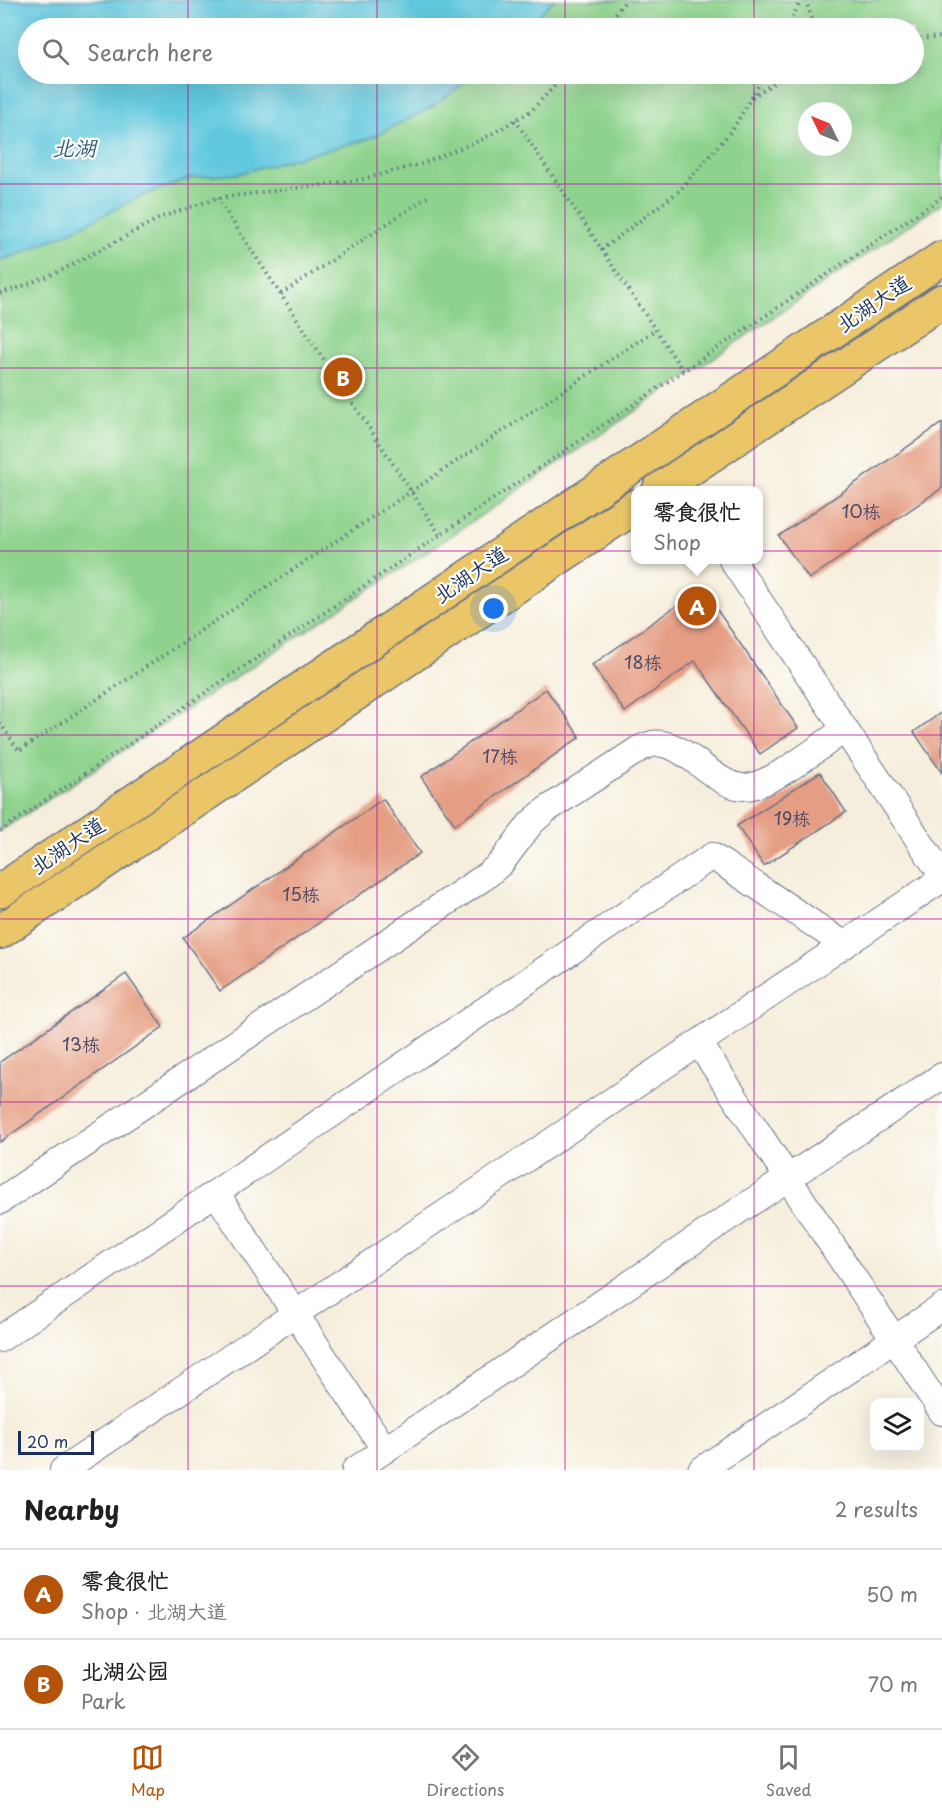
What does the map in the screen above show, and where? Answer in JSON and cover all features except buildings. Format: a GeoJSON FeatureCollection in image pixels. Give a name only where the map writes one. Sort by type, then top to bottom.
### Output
{"type":"FeatureCollection","features":[{"type":"Feature","properties":{"kind":"main road","name":"北湖大道"},"geometry":{"type":"LineString","coordinates":[[0,891],[942,258]]}},
{"type":"Feature","properties":{"kind":"main road","name":"北湖大道"},"geometry":{"type":"LineString","coordinates":[[674,486],[942,301]]}},
{"type":"Feature","properties":{"kind":"main road","name":"北湖大道"},"geometry":{"type":"LineString","coordinates":[[0,932],[631,509]]}},
{"type":"Feature","properties":{"kind":"street"},"geometry":{"type":"LineString","coordinates":[[63,1470],[845,945],[942,877],[735,564]]}},
{"type":"Feature","properties":{"kind":"street"},"geometry":{"type":"LineString","coordinates":[[0,1201],[486,876],[501,863],[539,816],[639,749],[654,743],[670,746],[728,783],[745,787],[761,784],[780,773],[845,729]]}},
{"type":"Feature","properties":{"kind":"street"},"geometry":{"type":"LineString","coordinates":[[0,1339],[712,856],[845,945]]}},
{"type":"Feature","properties":{"kind":"street"},"geometry":{"type":"LineString","coordinates":[[699,1043],[942,1412]]}},
{"type":"Feature","properties":{"kind":"street"},"geometry":{"type":"LineString","coordinates":[[355,1470],[942,1076]]}},
{"type":"Feature","properties":{"kind":"street"},"geometry":{"type":"LineString","coordinates":[[216,1193],[385,1450]]}},
{"type":"Feature","properties":{"kind":"street"},"geometry":{"type":"LineString","coordinates":[[701,1470],[942,1307]]}},
{"type":"Feature","properties":{"kind":"path"},"geometry":{"type":"LineString","coordinates":[[612,18],[626,0]]}},
{"type":"Feature","properties":{"kind":"path"},"geometry":{"type":"LineString","coordinates":[[792,18],[801,0]]}},
{"type":"Feature","properties":{"kind":"path"},"geometry":{"type":"LineString","coordinates":[[806,0],[812,18]]}},
{"type":"Feature","properties":{"kind":"path"},"geometry":{"type":"LineString","coordinates":[[924,39],[942,38]]}},
{"type":"Feature","properties":{"kind":"path"},"geometry":{"type":"LineString","coordinates":[[0,293],[58,272],[162,217],[217,198],[359,180],[421,164],[483,139],[531,111],[557,84]]}},
{"type":"Feature","properties":{"kind":"path"},"geometry":{"type":"LineString","coordinates":[[601,250],[679,191],[733,129],[759,84]]}},
{"type":"Feature","properties":{"kind":"path"},"geometry":{"type":"LineString","coordinates":[[751,97],[772,84]]}},
{"type":"Feature","properties":{"kind":"path"},"geometry":{"type":"LineString","coordinates":[[515,120],[683,371]]}},
{"type":"Feature","properties":{"kind":"path"},"geometry":{"type":"LineString","coordinates":[[280,294],[429,196]]}},
{"type":"Feature","properties":{"kind":"path"},"geometry":{"type":"LineString","coordinates":[[0,831],[942,197]]}},
{"type":"Feature","properties":{"kind":"path"},"geometry":{"type":"LineString","coordinates":[[217,198],[440,535]]}},
{"type":"Feature","properties":{"kind":"path"},"geometry":{"type":"LineString","coordinates":[[0,723],[19,751],[655,330]]}},
{"type":"Feature","properties":{"kind":"green space"},"geometry":{"type":"Polygon","coordinates":[[[0,0],[942,0],[942,203],[430,550],[0,831],[0,0]]]}},
{"type":"Feature","properties":{"kind":"water","name":"北湖"},"geometry":{"type":"Polygon","coordinates":[[[0,0],[554,0],[537,18],[18,18],[18,84],[463,84],[432,107],[371,138],[237,174],[191,178],[141,196],[74,230],[0,260],[0,0]]]}},
{"type":"Feature","properties":{"kind":"place","name":"北湖公园"},"geometry":{"type":"Point","coordinates":[343,377]}},
{"type":"Feature","properties":{"kind":"place","name":"零食很忙"},"geometry":{"type":"Point","coordinates":[697,606]}}]}
